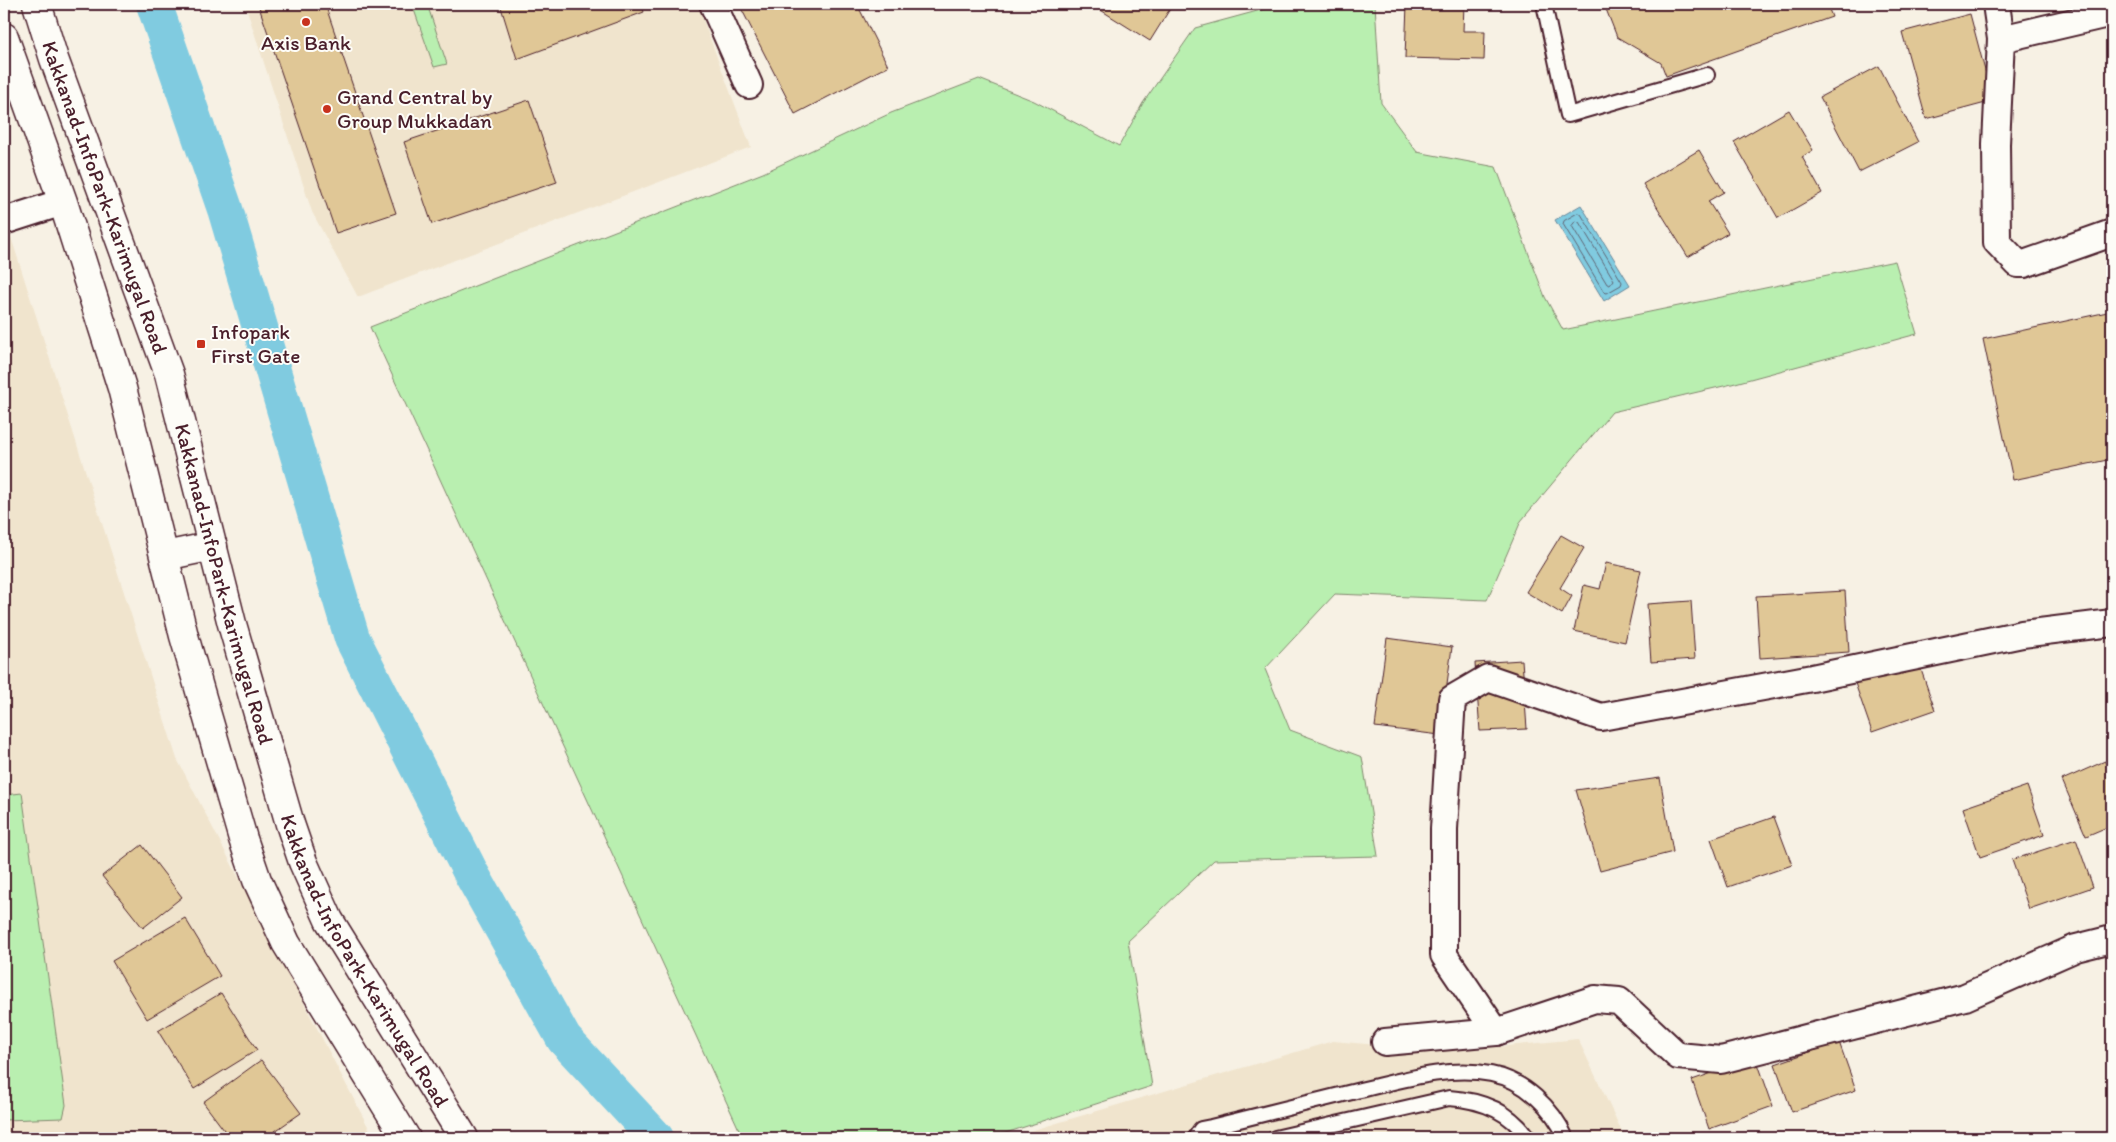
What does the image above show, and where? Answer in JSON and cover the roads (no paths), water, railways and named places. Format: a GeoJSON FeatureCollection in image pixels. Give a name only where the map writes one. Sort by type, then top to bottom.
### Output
{"type":"FeatureCollection","features":[{"type":"Feature","properties":{"kind":"main road","name":"Kakkanad-InfoPark-Karimugal Road"},"geometry":{"type":"LineString","coordinates":[[38,4],[54,59],[169,374],[232,624],[290,824],[303,862],[330,920],[464,1138]]}},
{"type":"Feature","properties":{"kind":"main road","name":"Kakkanad-InfoPark-Karimugal Road"},"geometry":{"type":"LineString","coordinates":[[4,37],[63,202],[122,388],[184,636],[257,880],[286,943],[406,1138]]}},
{"type":"Feature","properties":{"kind":"main road"},"geometry":{"type":"LineString","coordinates":[[165,556],[213,546]]}},
{"type":"Feature","properties":{"kind":"street"},"geometry":{"type":"LineString","coordinates":[[713,4],[749,85]]}},
{"type":"Feature","properties":{"kind":"street"},"geometry":{"type":"LineString","coordinates":[[1996,4],[2001,39],[1996,144],[1997,242],[2018,264],[2024,264],[2112,233]]}},
{"type":"Feature","properties":{"kind":"street"},"geometry":{"type":"LineString","coordinates":[[2001,39],[2112,14]]}},
{"type":"Feature","properties":{"kind":"street"},"geometry":{"type":"LineString","coordinates":[[4,222],[63,202]]}},
{"type":"Feature","properties":{"kind":"street"},"geometry":{"type":"LineString","coordinates":[[1496,1032],[1444,955],[1444,829],[1452,699],[1488,678],[1601,717],[1812,678],[2022,634],[2112,623]]}},
{"type":"Feature","properties":{"kind":"street"},"geometry":{"type":"LineString","coordinates":[[1385,1042],[1496,1032],[1595,999],[1619,1001],[1678,1056],[1721,1060],[1965,996],[2076,948],[2112,940]]}},
{"type":"Feature","properties":{"kind":"lane"},"geometry":{"type":"LineString","coordinates":[[1544,4],[1568,115],[1707,75]]}},
{"type":"Feature","properties":{"kind":"lane"},"geometry":{"type":"LineString","coordinates":[[1196,1138],[1201,1129],[1211,1126],[1375,1087],[1459,1070],[1493,1074],[1525,1086],[1560,1124],[1566,1138]]}},
{"type":"Feature","properties":{"kind":"lane"},"geometry":{"type":"LineString","coordinates":[[1275,1138],[1449,1098],[1467,1100],[1500,1110],[1521,1127],[1528,1138]]}},
{"type":"Feature","properties":{"kind":"water"},"geometry":{"type":"Polygon","coordinates":[[[1581,205],[1630,285],[1604,301],[1555,220],[1581,205]]]}},
{"type":"Feature","properties":{"kind":"waterway"},"geometry":{"type":"LineString","coordinates":[[154,4],[225,209],[352,638],[471,873],[564,1039],[656,1138]]}},
{"type":"Feature","properties":{"kind":"place","name":"Axis Bank"},"geometry":{"type":"Point","coordinates":[306,22]}},
{"type":"Feature","properties":{"kind":"place","name":"Grand Central by Group Mukkadan"},"geometry":{"type":"Point","coordinates":[327,109]}},
{"type":"Feature","properties":{"kind":"place","name":"Infopark First Gate"},"geometry":{"type":"Point","coordinates":[201,344]}}]}
